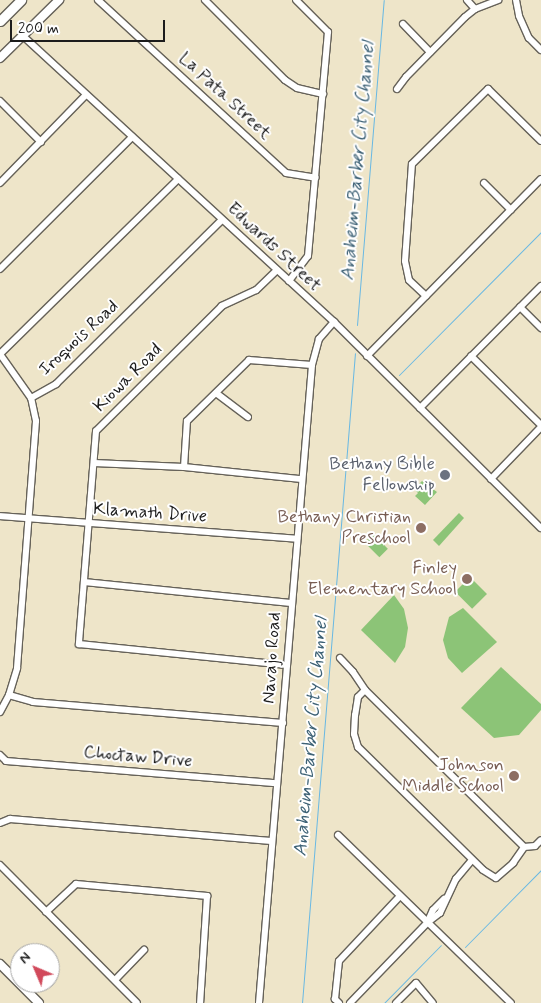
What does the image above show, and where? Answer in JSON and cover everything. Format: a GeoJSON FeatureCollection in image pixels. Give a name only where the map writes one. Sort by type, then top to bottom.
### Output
{"type":"FeatureCollection","features":[{"type":"Feature","properties":{"kind":"highway"},"geometry":{"type":"LineString","coordinates":[[0,21],[21,0]]}},
{"type":"Feature","properties":{"kind":"main road"},"geometry":{"type":"LineString","coordinates":[[0,58],[59,0]]}},
{"type":"Feature","properties":{"kind":"main road"},"geometry":{"type":"LineString","coordinates":[[0,964],[38,1003]]}},
{"type":"Feature","properties":{"kind":"street","name":"La Pata Street"},"geometry":{"type":"LineString","coordinates":[[98,0],[286,172],[316,178]]}},
{"type":"Feature","properties":{"kind":"street"},"geometry":{"type":"LineString","coordinates":[[205,0],[285,80],[297,88],[323,94]]}},
{"type":"Feature","properties":{"kind":"street"},"geometry":{"type":"LineString","coordinates":[[289,281],[308,256],[328,32],[296,0]]}},
{"type":"Feature","properties":{"kind":"street"},"geometry":{"type":"LineString","coordinates":[[467,0],[475,9]]}},
{"type":"Feature","properties":{"kind":"street"},"geometry":{"type":"LineString","coordinates":[[397,89],[430,52],[475,9],[498,0]]}},
{"type":"Feature","properties":{"kind":"street"},"geometry":{"type":"LineString","coordinates":[[516,0],[519,16],[529,38],[541,50]]}},
{"type":"Feature","properties":{"kind":"street"},"geometry":{"type":"LineString","coordinates":[[403,24],[430,52]]}},
{"type":"Feature","properties":{"kind":"street","name":"Edwards Street"},"geometry":{"type":"LineString","coordinates":[[23,36],[334,322],[541,528]]}},
{"type":"Feature","properties":{"kind":"street"},"geometry":{"type":"LineString","coordinates":[[426,296],[409,280],[405,261],[412,164],[488,89],[541,141]]}},
{"type":"Feature","properties":{"kind":"street"},"geometry":{"type":"LineString","coordinates":[[0,183],[86,95]]}},
{"type":"Feature","properties":{"kind":"street"},"geometry":{"type":"LineString","coordinates":[[0,101],[41,142]]}},
{"type":"Feature","properties":{"kind":"street"},"geometry":{"type":"LineString","coordinates":[[0,269],[132,137]]}},
{"type":"Feature","properties":{"kind":"street"},"geometry":{"type":"LineString","coordinates":[[31,398],[0,354],[178,179]]}},
{"type":"Feature","properties":{"kind":"street"},"geometry":{"type":"LineString","coordinates":[[367,356],[541,179]]}},
{"type":"Feature","properties":{"kind":"street"},"geometry":{"type":"LineString","coordinates":[[484,183],[511,210]]}},
{"type":"Feature","properties":{"kind":"street","name":"Iroquois Road"},"geometry":{"type":"LineString","coordinates":[[0,712],[9,695],[17,668],[36,421],[31,398],[56,384],[222,220]]}},
{"type":"Feature","properties":{"kind":"street","name":"Kiowa Road"},"geometry":{"type":"LineString","coordinates":[[277,270],[256,290],[222,306],[96,431],[87,524],[79,644],[287,665]]}},
{"type":"Feature","properties":{"kind":"street"},"geometry":{"type":"LineString","coordinates":[[420,408],[541,286]]}},
{"type":"Feature","properties":{"kind":"street"},"geometry":{"type":"LineString","coordinates":[[520,307],[541,328]]}},
{"type":"Feature","properties":{"kind":"street","name":"Navajo Road"},"geometry":{"type":"LineString","coordinates":[[259,1003],[271,841],[283,723],[301,479],[312,365],[319,339],[334,322]]}},
{"type":"Feature","properties":{"kind":"street"},"geometry":{"type":"LineString","coordinates":[[471,356],[541,426],[491,479]]}},
{"type":"Feature","properties":{"kind":"street"},"geometry":{"type":"LineString","coordinates":[[184,467],[187,422],[249,360],[312,365]]}},
{"type":"Feature","properties":{"kind":"street"},"geometry":{"type":"LineString","coordinates":[[216,394],[248,417]]}},
{"type":"Feature","properties":{"kind":"street"},"geometry":{"type":"LineString","coordinates":[[94,463],[184,467],[301,479]]}},
{"type":"Feature","properties":{"kind":"street","name":"Klamath Drive"},"geometry":{"type":"LineString","coordinates":[[0,516],[297,539]]}},
{"type":"Feature","properties":{"kind":"street"},"geometry":{"type":"LineString","coordinates":[[84,582],[291,603]]}},
{"type":"Feature","properties":{"kind":"street"},"geometry":{"type":"LineString","coordinates":[[340,658],[353,672],[365,690],[524,847]]}},
{"type":"Feature","properties":{"kind":"street"},"geometry":{"type":"LineString","coordinates":[[365,690],[358,697],[355,715],[354,734],[358,746],[472,860],[496,878],[524,847],[535,846],[541,840]]}},
{"type":"Feature","properties":{"kind":"street"},"geometry":{"type":"LineString","coordinates":[[9,695],[33,702],[283,723]]}},
{"type":"Feature","properties":{"kind":"street","name":"Choctaw Drive"},"geometry":{"type":"LineString","coordinates":[[0,755],[6,761],[276,783]]}},
{"type":"Feature","properties":{"kind":"street"},"geometry":{"type":"LineString","coordinates":[[0,823],[10,819],[271,841]]}},
{"type":"Feature","properties":{"kind":"street"},"geometry":{"type":"LineString","coordinates":[[338,835],[511,1003]]}},
{"type":"Feature","properties":{"kind":"street"},"geometry":{"type":"LineString","coordinates":[[350,1003],[428,922],[440,912],[446,896],[456,879],[472,860]]}},
{"type":"Feature","properties":{"kind":"street"},"geometry":{"type":"LineString","coordinates":[[0,865],[137,1003]]}},
{"type":"Feature","properties":{"kind":"street"},"geometry":{"type":"LineString","coordinates":[[46,912],[76,884],[207,896],[200,1003]]}},
{"type":"Feature","properties":{"kind":"street"},"geometry":{"type":"LineString","coordinates":[[339,1003],[335,999],[339,961],[400,896]]}},
{"type":"Feature","properties":{"kind":"street"},"geometry":{"type":"LineString","coordinates":[[115,980],[144,950]]}},
{"type":"Feature","properties":{"kind":"street"},"geometry":{"type":"LineString","coordinates":[[396,1003],[416,983],[433,1003]]}},
{"type":"Feature","properties":{"kind":"street"},"geometry":{"type":"LineString","coordinates":[[498,1003],[504,996]]}},
{"type":"Feature","properties":{"kind":"green space"},"geometry":{"type":"Polygon","coordinates":[[[422,481],[437,492],[425,505],[415,496],[418,493],[414,489],[422,481]]]}},
{"type":"Feature","properties":{"kind":"green space"},"geometry":{"type":"Polygon","coordinates":[[[459,513],[464,518],[439,546],[433,540],[459,513]]]}},
{"type":"Feature","properties":{"kind":"green space"},"geometry":{"type":"Polygon","coordinates":[[[373,534],[388,549],[379,557],[365,542],[373,534]]]}},
{"type":"Feature","properties":{"kind":"green space"},"geometry":{"type":"Polygon","coordinates":[[[470,577],[487,594],[472,609],[455,592],[470,577]]]}},
{"type":"Feature","properties":{"kind":"green space"},"geometry":{"type":"Polygon","coordinates":[[[394,595],[404,609],[408,628],[405,647],[395,663],[361,630],[394,595]]]}},
{"type":"Feature","properties":{"kind":"green space"},"geometry":{"type":"Polygon","coordinates":[[[463,608],[497,642],[462,673],[448,658],[443,640],[449,617],[463,608]]]}},
{"type":"Feature","properties":{"kind":"green space"},"geometry":{"type":"Polygon","coordinates":[[[501,667],[541,704],[541,710],[519,735],[494,738],[461,708],[501,667]]]}},
{"type":"Feature","properties":{"kind":"waterway","name":"Anaheim-Barber City Channel"},"geometry":{"type":"LineString","coordinates":[[357,325],[384,0]]}},
{"type":"Feature","properties":{"kind":"waterway"},"geometry":{"type":"LineString","coordinates":[[399,375],[541,232]]}},
{"type":"Feature","properties":{"kind":"waterway","name":"Anaheim-Barber City Channel"},"geometry":{"type":"LineString","coordinates":[[302,1003],[355,353]]}},
{"type":"Feature","properties":{"kind":"waterway"},"geometry":{"type":"LineString","coordinates":[[465,947],[541,870]]}},
{"type":"Feature","properties":{"kind":"waterway"},"geometry":{"type":"LineString","coordinates":[[384,1003],[441,945]]}},
{"type":"Feature","properties":{"kind":"place","name":"Bethany Bible Fellowship"},"geometry":{"type":"Point","coordinates":[445,475]}},
{"type":"Feature","properties":{"kind":"place","name":"Bethany Christian Preschool"},"geometry":{"type":"Point","coordinates":[421,528]}},
{"type":"Feature","properties":{"kind":"place","name":"Finley Elementary School"},"geometry":{"type":"Point","coordinates":[467,579]}},
{"type":"Feature","properties":{"kind":"place","name":"Johnson Middle School"},"geometry":{"type":"Point","coordinates":[514,776]}}]}
